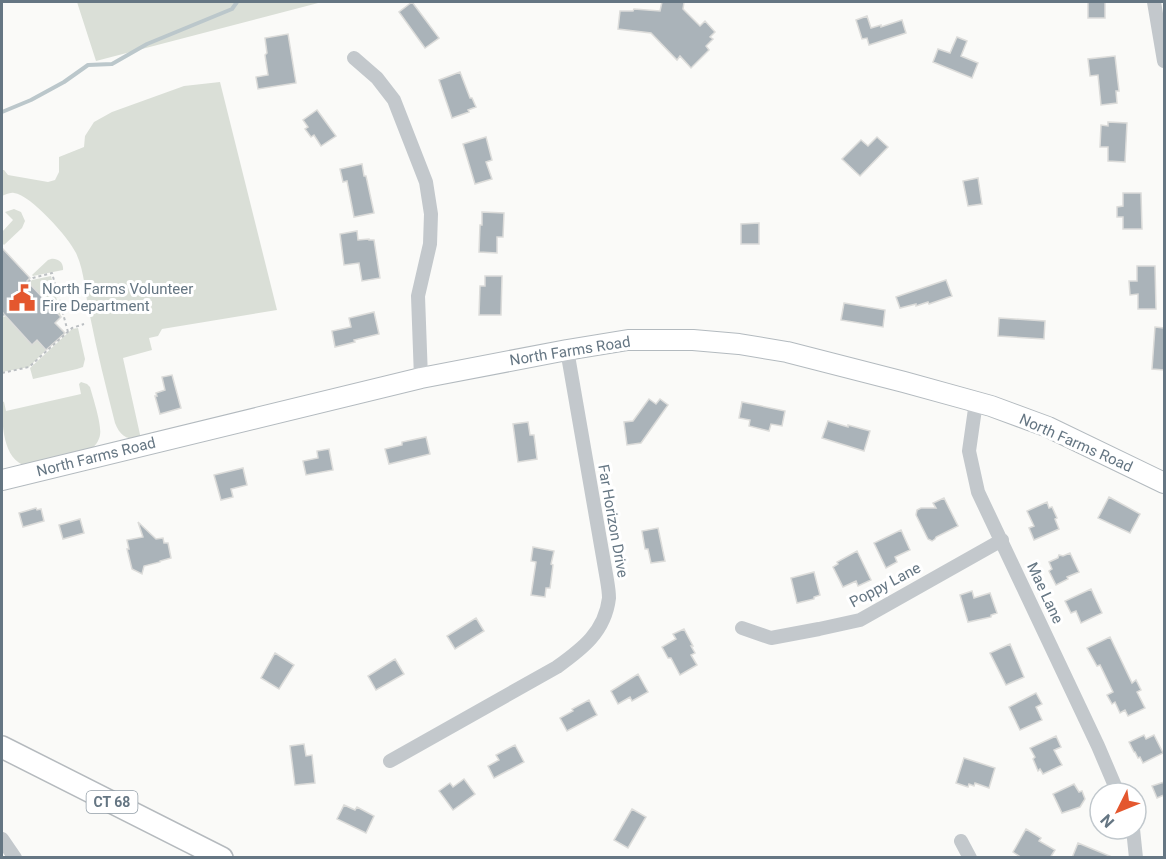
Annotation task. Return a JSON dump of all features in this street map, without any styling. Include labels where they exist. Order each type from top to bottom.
[{"type":"main road","name":"North Farms Road","points":[[2,480],[422,378],[628,340],[693,340],[739,344],[787,352],[976,402],[1048,427],[1164,483]]},
{"type":"main road","name":"CT 68","points":[[2,747],[222,858]]},
{"type":"street","points":[[1154,2],[1164,61]]},
{"type":"street","points":[[354,58],[377,78],[394,99],[426,182],[431,214],[430,244],[417,296],[422,378]]},
{"type":"street","name":"Far Horizon Drive","points":[[390,761],[557,667],[590,641],[602,621],[609,597],[607,580],[567,350]]},
{"type":"street","name":"Mae Lane","points":[[976,402],[969,451],[978,492],[1112,781]]},
{"type":"street","name":"Poppy Lane","points":[[742,628],[771,638],[860,620],[1002,540]]},
{"type":"street","points":[[2,839],[15,858]]},
{"type":"street","points":[[1134,841],[1136,858]]},
{"type":"street","points":[[961,842],[970,858]]},
{"type":"path","points":[[28,282],[33,278],[52,273],[68,332]]},
{"type":"path","points":[[2,373],[29,367],[68,332],[84,324]]},
{"type":"shaded area","points":[[77,2],[322,2],[96,61]]},
{"type":"shaded area","points":[[220,82],[277,310],[162,329],[158,336],[149,338],[152,350],[123,358],[141,439],[128,438],[119,431],[115,423],[76,253],[58,228],[30,201],[14,193],[2,196],[2,170],[8,175],[48,182],[55,180],[59,172],[59,157],[84,147],[85,136],[94,122],[112,112],[184,86]]},
{"type":"shaded area","points":[[14,209],[21,212],[25,221],[22,228],[4,245],[2,232],[13,220],[5,212]]},
{"type":"shaded area","points":[[48,260],[60,261],[63,270],[32,275]]},
{"type":"shaded area","points":[[51,276],[61,317],[29,283],[32,280]]},
{"type":"shaded area","points":[[2,316],[6,317],[32,345],[37,340],[46,350],[29,367],[2,372]]},
{"type":"shaded area","points":[[78,328],[85,359],[83,367],[33,379],[30,368],[72,329]]},
{"type":"shaded area","points":[[81,382],[90,387],[99,418],[100,435],[95,445],[90,451],[27,466],[19,463],[8,449],[5,439],[2,401],[6,411],[81,394],[79,384]]},
{"type":"building","points":[[412,2],[439,38],[425,48],[399,12]]},
{"type":"building","points":[[662,2],[684,2],[683,9],[700,26],[705,21],[715,32],[710,37],[713,39],[706,46],[709,50],[691,68],[680,56],[677,60],[651,33],[618,29],[620,11],[633,11],[634,9],[660,11]]},
{"type":"building","points":[[1088,2],[1105,2],[1105,18],[1088,18]]},
{"type":"building","points":[[867,16],[871,28],[902,20],[906,33],[869,45],[867,38],[862,39],[856,20]]},
{"type":"building","points":[[288,34],[296,83],[258,89],[256,77],[268,75],[265,38]]},
{"type":"building","points":[[957,37],[967,41],[961,56],[978,63],[972,78],[933,62],[938,49],[950,53]]},
{"type":"building","points":[[1115,56],[1119,91],[1116,91],[1117,103],[1101,105],[1098,75],[1090,76],[1088,59]]},
{"type":"building","points":[[460,72],[476,107],[452,118],[439,80]]},
{"type":"building","points":[[317,110],[336,136],[321,146],[314,135],[311,137],[305,129],[308,127],[303,120]]},
{"type":"building","points":[[1108,122],[1127,123],[1125,162],[1108,161],[1108,147],[1100,147],[1101,125],[1108,126]]},
{"type":"building","points":[[486,137],[492,160],[486,162],[492,179],[475,184],[463,144]]},
{"type":"building","points":[[877,137],[888,147],[860,176],[842,159],[861,140],[868,146]]},
{"type":"building","points":[[362,164],[374,213],[354,217],[347,181],[343,182],[340,169]]},
{"type":"building","points":[[978,178],[982,204],[968,206],[963,181]]},
{"type":"building","points":[[1123,193],[1141,193],[1142,229],[1123,229],[1123,217],[1117,217],[1117,207],[1123,206]]},
{"type":"building","points":[[482,212],[504,213],[503,237],[497,237],[497,253],[479,252]]},
{"type":"building","points":[[759,223],[759,244],[741,244],[741,224]]},
{"type":"building","points":[[357,231],[358,240],[374,240],[380,278],[362,281],[359,263],[344,265],[340,234]]},
{"type":"building","name":"North Farms Volunteer Fire Department","points":[[2,248],[30,278],[27,281],[61,317],[55,323],[65,333],[46,350],[37,340],[32,345],[2,312]]},
{"type":"building","points":[[1137,266],[1155,266],[1156,309],[1138,309],[1138,294],[1130,295],[1129,281],[1137,281]]},
{"type":"building","points":[[485,276],[502,276],[501,315],[479,315],[480,286],[485,286]]},
{"type":"building","points":[[946,280],[952,296],[929,304],[928,302],[900,308],[896,297]]},
{"type":"building","points":[[844,303],[885,310],[883,327],[841,320]]},
{"type":"building","points":[[374,312],[379,334],[335,347],[332,331],[351,327],[349,318]]},
{"type":"building","points":[[999,318],[1045,321],[1044,339],[998,336]]},
{"type":"building","points":[[1155,327],[1164,328],[1164,370],[1152,369]]},
{"type":"building","points":[[172,375],[181,408],[160,414],[155,396],[157,396],[156,393],[165,390],[162,377]]},
{"type":"building","points":[[649,399],[656,404],[660,399],[668,405],[641,443],[627,445],[624,422],[633,421]]},
{"type":"building","points":[[742,402],[785,411],[782,426],[771,424],[769,431],[749,426],[750,420],[739,418]]},
{"type":"building","points":[[828,421],[870,431],[864,451],[822,438]]},
{"type":"building","points":[[528,422],[530,435],[534,435],[537,459],[518,462],[513,424]]},
{"type":"building","points":[[426,437],[430,454],[389,464],[385,449],[402,445],[402,442]]},
{"type":"building","points":[[329,449],[333,470],[306,475],[303,461],[318,458],[317,451]]},
{"type":"building","points":[[243,468],[247,485],[231,489],[233,497],[221,500],[214,475]]},
{"type":"building","points":[[1109,497],[1140,514],[1130,533],[1098,518]]},
{"type":"building","points":[[944,498],[958,526],[932,541],[928,539],[916,515],[917,510],[936,508],[933,503]]},
{"type":"building","points":[[1047,502],[1057,518],[1055,519],[1059,529],[1034,540],[1029,528],[1034,526],[1027,511]]},
{"type":"building","points":[[36,508],[41,509],[44,521],[23,527],[19,513]]},
{"type":"building","points":[[80,519],[84,533],[63,539],[59,525]]},
{"type":"building","points":[[138,522],[156,539],[163,538],[164,543],[168,543],[171,558],[144,566],[142,574],[132,569],[127,549],[129,549],[127,540],[143,537]]},
{"type":"building","points":[[658,528],[665,561],[651,563],[648,549],[645,549],[642,531]]},
{"type":"building","points":[[901,530],[910,550],[895,557],[897,562],[886,568],[874,543]]},
{"type":"building","points":[[533,547],[554,551],[550,588],[546,588],[545,597],[531,595],[536,562],[531,561]]},
{"type":"building","points":[[857,551],[871,580],[858,586],[856,581],[843,587],[833,567],[838,564],[837,562]]},
{"type":"building","points":[[1070,553],[1079,572],[1056,585],[1049,571],[1052,569],[1049,562],[1058,558],[1059,555]]},
{"type":"building","points":[[814,572],[820,595],[814,599],[797,603],[791,578]]},
{"type":"building","points":[[1091,589],[1102,613],[1081,623],[1076,611],[1071,613],[1065,601]]},
{"type":"building","points":[[972,591],[974,598],[990,593],[997,613],[991,617],[968,622],[960,595]]},
{"type":"building","points":[[476,618],[484,631],[455,649],[447,636]]},
{"type":"building","points":[[684,629],[693,646],[691,646],[695,653],[691,655],[697,665],[680,675],[662,647],[676,639],[673,634]]},
{"type":"building","points":[[1110,637],[1132,683],[1136,680],[1141,690],[1137,692],[1145,708],[1128,716],[1125,710],[1120,713],[1115,702],[1112,704],[1107,695],[1113,692],[1100,665],[1097,666],[1087,648]]},
{"type":"building","points":[[1010,644],[1024,677],[1006,685],[990,653]]},
{"type":"building","points":[[275,653],[294,665],[279,689],[261,678]]},
{"type":"building","points":[[395,659],[404,674],[376,690],[368,676]]},
{"type":"building","points":[[638,674],[648,692],[632,701],[630,697],[618,704],[611,691]]},
{"type":"building","points":[[1036,693],[1042,704],[1036,707],[1042,720],[1020,730],[1009,707]]},
{"type":"building","points":[[589,700],[597,715],[567,731],[560,718]]},
{"type":"building","points":[[1144,735],[1146,739],[1154,735],[1163,753],[1143,763],[1129,742]]},
{"type":"building","points":[[1056,736],[1061,747],[1054,750],[1062,765],[1043,774],[1040,769],[1038,771],[1030,748]]},
{"type":"building","points":[[304,744],[306,756],[312,755],[315,783],[295,785],[290,746]]},
{"type":"building","points":[[515,745],[524,762],[494,778],[488,766],[499,760],[496,755]]},
{"type":"building","points":[[964,758],[995,768],[989,788],[975,783],[974,786],[969,784],[968,787],[956,783]]},
{"type":"building","points":[[464,779],[475,794],[453,810],[439,791],[450,783],[453,787]]},
{"type":"building","points":[[1164,782],[1164,795],[1157,798],[1152,786]]},
{"type":"building","points":[[1074,784],[1079,792],[1082,791],[1085,799],[1080,807],[1062,813],[1053,794]]},
{"type":"building","points":[[344,805],[355,810],[357,807],[374,816],[366,833],[337,819]]},
{"type":"building","points":[[632,809],[646,817],[628,848],[614,840]]},
{"type":"building","points":[[1026,829],[1041,838],[1039,841],[1055,850],[1050,858],[1022,858],[1013,852]]},
{"type":"building","points":[[1078,843],[1112,857],[1112,858],[1072,858]]},
{"type":"waterway","points":[[2,112],[31,100],[64,82],[88,65],[112,64],[147,44],[232,9],[237,2]]},
{"type":"place","name":"North Farms Volunteer Fire Department","points":[[22,298]]}]
